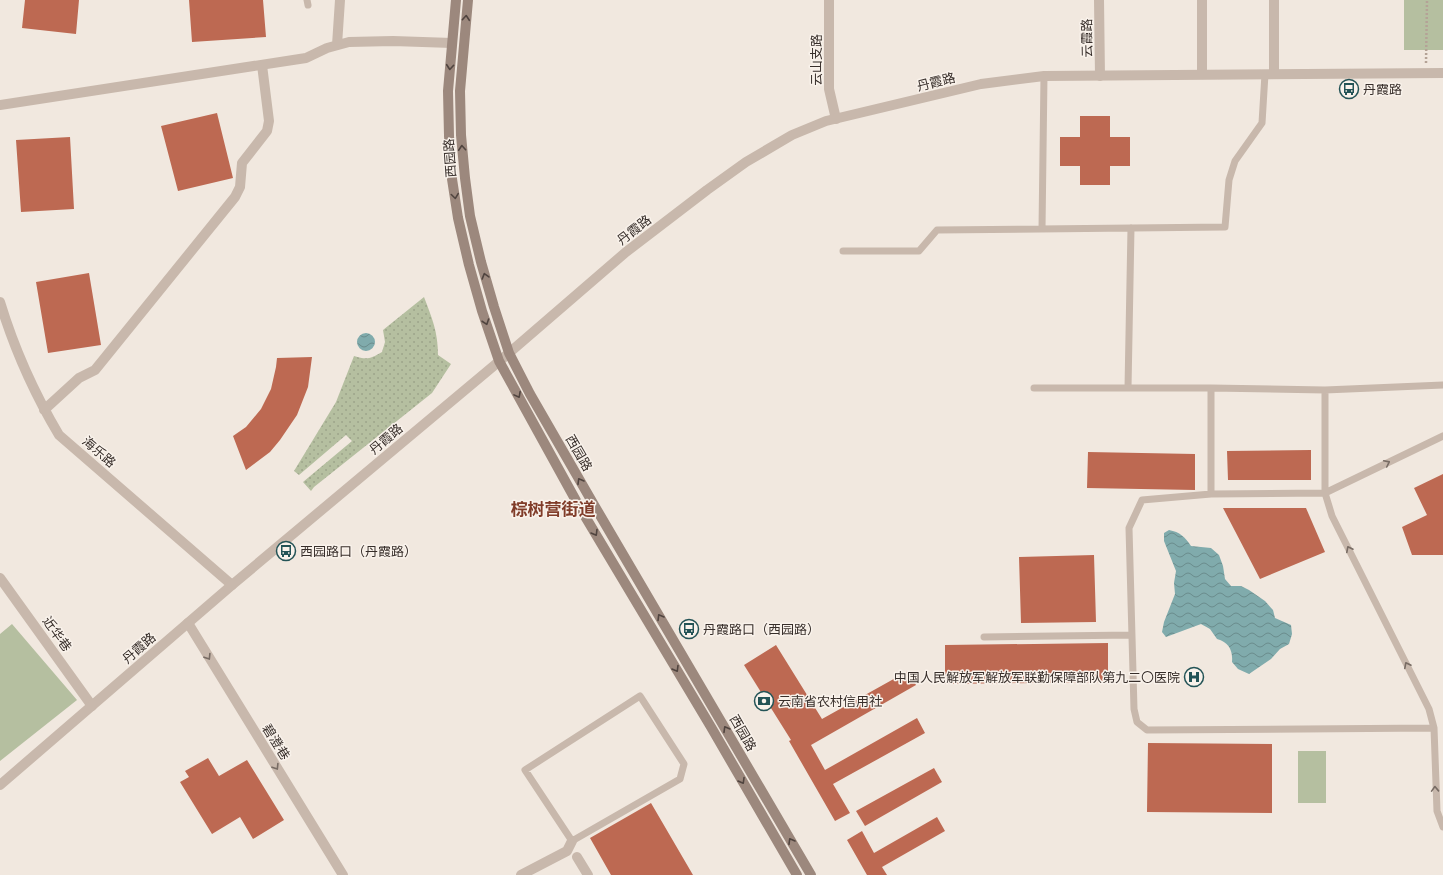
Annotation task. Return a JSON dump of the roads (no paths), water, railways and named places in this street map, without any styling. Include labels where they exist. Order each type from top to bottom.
[{"type":"main road","name":"西园路","points":[[456,0],[448,90],[452,179],[458,218],[482,311],[499,361],[580,508],[715,733],[797,875]]},
{"type":"main road","name":"西园路","points":[[468,0],[460,91],[464,178],[470,216],[481,262],[509,353],[530,394],[594,505],[811,875]]},
{"type":"street","points":[[337,45],[340,0]]},
{"type":"street","name":"云山支路","points":[[829,0],[829,89],[836,119]]},
{"type":"street","name":"云霞路","points":[[1099,0],[1100,76]]},
{"type":"street","points":[[1202,0],[1202,74]]},
{"type":"street","points":[[1270,74],[1274,0]]},
{"type":"street","points":[[0,106],[306,58],[326,48],[349,42],[393,40],[452,43]]},
{"type":"street","points":[[44,410],[78,378],[95,370],[235,197],[240,187],[242,163],[267,131],[269,121],[262,64]]},
{"type":"street","name":"丹霞路","points":[[0,785],[232,585],[509,353],[626,252],[723,178],[746,162],[792,135],[826,121],[981,84],[1044,76],[1443,73]]},
{"type":"street","name":"海乐路","points":[[0,302],[28,376],[44,410],[59,435],[232,585]]},
{"type":"street","name":"近华巷","points":[[0,578],[92,706]]},
{"type":"street","name":"碧澄巷","points":[[188,623],[339,874]]},
{"type":"street","points":[[521,875],[567,851],[572,841]]},
{"type":"street","points":[[577,857],[588,875]]},
{"type":"lane","points":[[842,251],[919,251],[937,230],[1226,227],[1228,180],[1235,161],[1262,123],[1270,74]]},
{"type":"lane","points":[[1042,229],[1044,76]]},
{"type":"lane","points":[[1128,388],[1131,228]]},
{"type":"lane","points":[[1034,388],[1211,388],[1325,390],[1443,385]]},
{"type":"lane","points":[[1211,388],[1211,494]]},
{"type":"lane","points":[[1325,390],[1325,493],[1332,516],[1430,709],[1434,728],[1436,811],[1443,827]]},
{"type":"lane","points":[[1434,728],[1147,730],[1137,722],[1134,709],[1129,528],[1142,500],[1211,494],[1325,493],[1443,436]]},
{"type":"lane","points":[[984,636],[1132,635]]},
{"type":"lane","points":[[640,696],[684,764],[680,779],[572,841],[525,770],[640,696]]},
{"type":"water","points":[[366,333],[372,336],[375,342],[372,348],[366,351],[360,348],[357,342],[360,336]]},
{"type":"water","points":[[1169,530],[1182,535],[1191,546],[1211,548],[1219,555],[1223,566],[1225,579],[1231,586],[1241,586],[1249,590],[1265,601],[1273,610],[1275,618],[1291,625],[1292,634],[1289,644],[1280,649],[1271,659],[1249,674],[1238,669],[1232,662],[1231,651],[1225,642],[1217,639],[1210,629],[1201,624],[1166,637],[1162,632],[1164,622],[1175,594],[1174,583],[1176,571],[1164,541],[1164,533]]},
{"type":"place","name":"丹霞路","points":[[1349,89]]},
{"type":"place","name":"西园路口（丹霞路）","points":[[286,551]]},
{"type":"place","name":"丹霞路口（西园路）","points":[[689,629]]},
{"type":"place","name":"中国人民解放军解放军联勤保障部队第九二〇医院","points":[[1194,677]]},
{"type":"place","name":"云南省农村信用社","points":[[764,701]]},
{"type":"district","name":"棕树营街道","points":[[553,509]]}]
